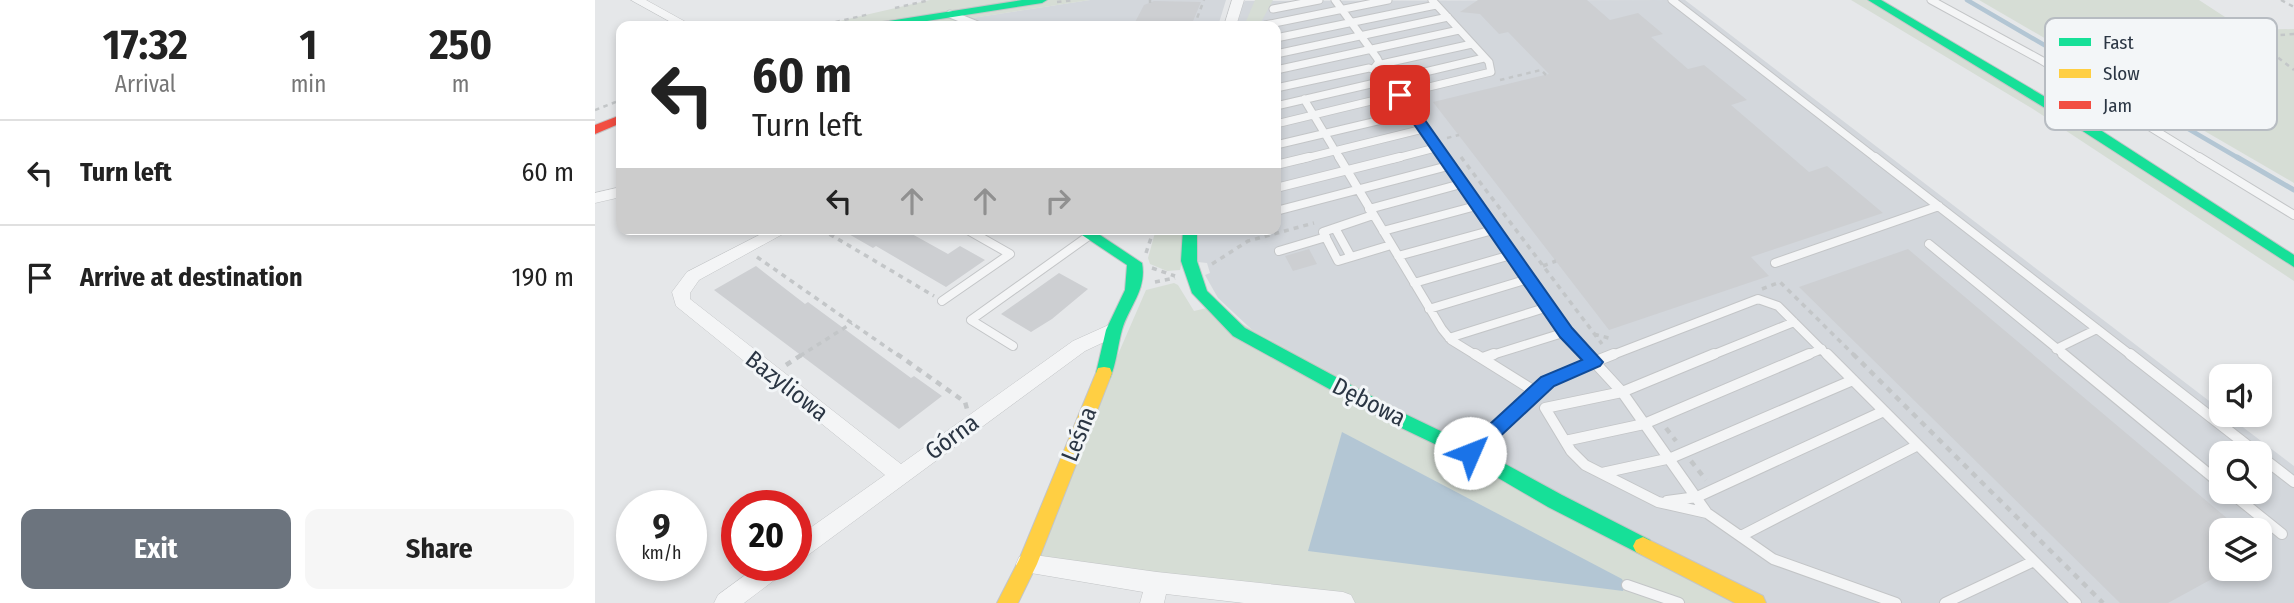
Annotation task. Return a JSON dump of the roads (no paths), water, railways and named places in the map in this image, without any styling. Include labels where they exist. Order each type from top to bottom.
[{"type":"street","points":[[638,0],[678,21]]},
{"type":"street","points":[[903,21],[1042,0]]},
{"type":"street","points":[[1873,0],[1979,61]]},
{"type":"street","points":[[1887,0],[2045,102]]},
{"type":"street","points":[[1232,21],[1240,3]]},
{"type":"street","points":[[595,130],[616,121]]},
{"type":"street","points":[[2090,130],[2294,262]]},
{"type":"street","points":[[595,198],[616,192]]},
{"type":"street","name":"Bazyliowa","points":[[772,235],[693,276],[681,292],[684,304],[900,475]]},
{"type":"street","name":"Leśna","points":[[1007,603],[1027,564],[1111,355],[1113,330],[1134,290],[1135,265],[1090,235]]},
{"type":"street","name":"Dębowa","points":[[1190,235],[1189,261],[1183,278],[1239,332],[1397,418],[1470,453],[1555,501],[1756,603]]},
{"type":"street","name":"Górna","points":[[812,539],[1079,346],[1113,330]]},
{"type":"street","points":[[1027,564],[1155,593],[1343,603]]},
{"type":"street","points":[[726,603],[756,581]]},
{"type":"lane","points":[[1267,21],[1278,0]]},
{"type":"lane","points":[[1273,9],[1319,0]]},
{"type":"lane","points":[[1335,0],[1372,49],[1377,58],[1375,67]]},
{"type":"lane","points":[[1281,22],[1388,0]]},
{"type":"lane","points":[[1672,0],[2241,441]]},
{"type":"lane","points":[[1931,0],[2045,62]]},
{"type":"lane","points":[[1281,37],[1434,2],[1491,67],[1489,74],[1281,123]]},
{"type":"lane","points":[[947,13],[967,21]]},
{"type":"lane","points":[[1281,53],[1448,18]]},
{"type":"lane","points":[[1281,69],[1459,30]]},
{"type":"lane","points":[[1281,87],[1472,44]]},
{"type":"lane","points":[[1408,76],[1484,58]]},
{"type":"lane","points":[[1375,67],[1386,74],[1435,148],[1566,332],[1622,392],[1671,458],[1707,513]]},
{"type":"lane","points":[[1281,105],[1375,83]]},
{"type":"lane","points":[[1304,99],[1449,338],[1536,392]]},
{"type":"lane","points":[[1281,144],[1411,113]]},
{"type":"lane","points":[[1281,164],[1423,129]]},
{"type":"lane","points":[[2155,130],[2294,215]]},
{"type":"lane","points":[[1281,187],[1435,148]]},
{"type":"lane","points":[[1281,210],[1448,166]]},
{"type":"lane","points":[[1391,245],[1338,261],[1323,232],[1371,212],[1461,184]]},
{"type":"lane","points":[[1383,231],[1476,206]]},
{"type":"lane","points":[[1775,263],[1939,206]]},
{"type":"lane","points":[[1335,228],[1350,257]]},
{"type":"lane","points":[[1398,256],[1493,230]]},
{"type":"lane","points":[[941,301],[1010,254],[977,235]]},
{"type":"lane","points":[[1013,346],[971,320],[1081,235]]},
{"type":"lane","points":[[1279,251],[1326,237]]},
{"type":"lane","points":[[1929,244],[2209,474]]},
{"type":"lane","points":[[1414,283],[1511,255]]},
{"type":"lane","points":[[1429,309],[1528,279]]},
{"type":"lane","points":[[1470,453],[1553,378],[1758,299],[1778,306],[2076,603]]},
{"type":"lane","points":[[1449,338],[1548,307]]},
{"type":"lane","points":[[1794,322],[1622,392],[1545,408],[1577,459],[1602,473],[1658,502],[1707,513],[1773,559],[1896,603]]},
{"type":"lane","points":[[2056,349],[2097,329]]},
{"type":"lane","points":[[1483,358],[1566,332]]},
{"type":"lane","points":[[1565,441],[1644,424],[1822,349]]},
{"type":"lane","points":[[1602,473],[1671,458],[1853,380]]},
{"type":"lane","points":[[1658,502],[1697,497],[1884,411]]},
{"type":"lane","points":[[1741,536],[1918,445]]},
{"type":"lane","points":[[2272,465],[2294,482]]},
{"type":"lane","points":[[2245,504],[2282,534]]},
{"type":"lane","points":[[1945,603],[2034,561]]},
{"type":"lane","points":[[1627,585],[1679,603]]},
{"type":"water","points":[[1342,432],[1622,579],[1625,586],[1623,591],[1308,551]]},
{"type":"waterway","points":[[1967,0],[2045,45]]},
{"type":"waterway","points":[[2190,130],[2240,159]]},
{"type":"waterway","points":[[2237,157],[2294,190]]}]
